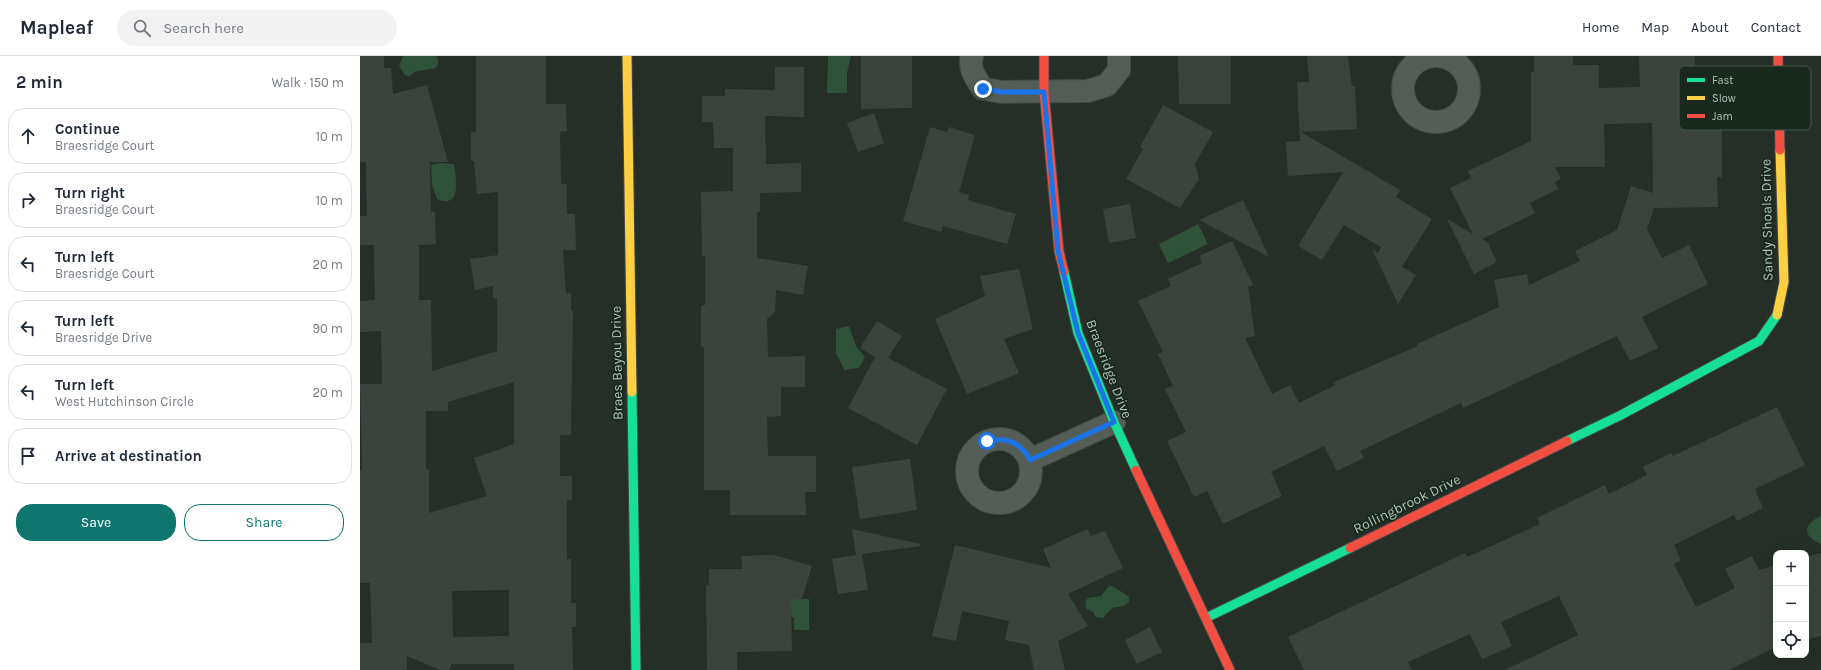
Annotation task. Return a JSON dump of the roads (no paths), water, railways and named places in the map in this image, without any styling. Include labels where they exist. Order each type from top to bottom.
[{"type":"street","name":"Braes Bayou Drive","points":[[627,56],[636,670]]},
{"type":"street","points":[[972,56],[973,76],[983,89],[1002,92],[1088,91],[1107,85],[1119,70],[1119,56]]},
{"type":"street","name":"Braesridge Drive","points":[[1044,56],[1044,92],[1058,251],[1078,333],[1114,422],[1230,670]]},
{"type":"street","name":"Sandy Shoals Drive","points":[[1778,56],[1778,66]]},
{"type":"street","name":"Sandy Shoals Drive","points":[[1621,414],[1759,341],[1776,318],[1784,282],[1780,130]]},
{"type":"street","name":"Rollingbrook Drive","points":[[1206,618],[1621,414]]},
{"type":"street","points":[[1030,460],[1114,422]]}]
